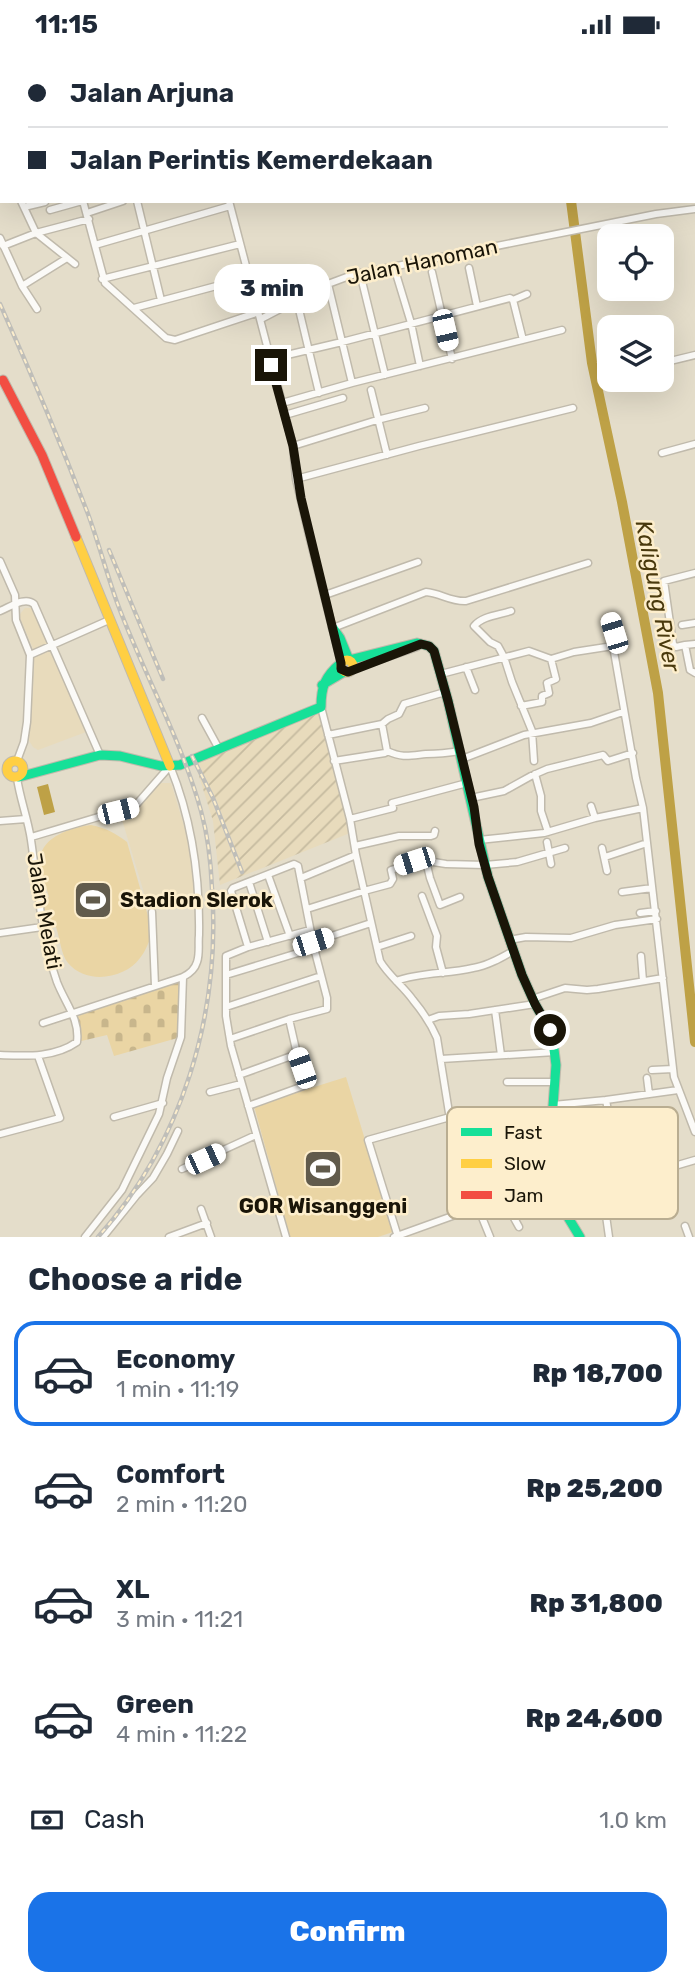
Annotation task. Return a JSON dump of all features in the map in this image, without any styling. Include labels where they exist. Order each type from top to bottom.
[{"type":"street","points":[[50,210],[76,203]]},
{"type":"street","points":[[84,203],[102,279],[134,309],[250,277]]},
{"type":"street","points":[[37,309],[22,286],[2,242],[88,216],[118,203]]},
{"type":"street","points":[[137,203],[161,300]]},
{"type":"street","points":[[23,204],[36,233],[75,264]]},
{"type":"street","points":[[95,245],[230,204],[293,446],[296,479],[333,628],[340,638],[347,666]]},
{"type":"street","name":"Jalan Hanoman","points":[[134,309],[172,341],[260,316],[297,302],[328,284],[360,274],[656,214],[695,209]]},
{"type":"street","points":[[102,279],[240,244]]},
{"type":"street","points":[[22,286],[67,258]]},
{"type":"street","points":[[394,267],[420,366]]},
{"type":"street","points":[[469,268],[477,306]]},
{"type":"street","points":[[432,272],[452,359]]},
{"type":"street","points":[[360,274],[385,375]]},
{"type":"street","points":[[328,284],[352,383]]},
{"type":"street","points":[[270,359],[527,295]]},
{"type":"street","points":[[513,300],[523,340]]},
{"type":"street","points":[[297,302],[319,393]]},
{"type":"street","points":[[282,403],[562,330]]},
{"type":"street","points":[[674,360],[695,355]]},
{"type":"street","points":[[1,380],[42,455],[180,790],[191,833],[199,919],[198,960],[194,968],[183,977],[43,1023]]},
{"type":"street","points":[[371,390],[387,455]]},
{"type":"street","points":[[285,415],[343,398]]},
{"type":"street","points":[[293,446],[425,408]]},
{"type":"street","points":[[296,479],[573,408]]},
{"type":"street","points":[[662,453],[695,445]]},
{"type":"street","points":[[0,561],[15,595],[16,620],[30,655],[24,742],[16,762],[7,768],[9,772]]},
{"type":"street","points":[[325,595],[418,562]]},
{"type":"street","points":[[333,628],[426,592],[456,602],[466,601],[589,563]]},
{"type":"street","points":[[695,573],[666,580],[664,583],[673,644],[676,647],[695,643]]},
{"type":"street","points":[[0,611],[26,601],[33,602],[100,755]]},
{"type":"street","points":[[511,611],[477,621],[474,626],[498,646],[504,657],[532,734],[534,761]]},
{"type":"street","points":[[30,655],[109,620]]},
{"type":"street","points":[[609,620],[614,633],[613,646],[643,808],[673,1069],[678,1090],[695,1132]]},
{"type":"street","points":[[682,625],[695,622]]},
{"type":"street","points":[[448,1107],[437,1038],[413,999],[380,961],[350,819],[321,707],[322,685],[347,666],[417,643],[429,646],[434,651],[461,755],[485,866],[513,951],[534,1002],[552,1034],[555,1052],[553,1105],[606,1101],[678,1090]]},
{"type":"street","points":[[685,645],[690,670],[695,673]]},
{"type":"street","points":[[440,674],[529,651],[551,659],[574,652],[613,646]]},
{"type":"street","points":[[521,706],[542,702],[542,696],[549,693],[547,683],[556,679],[551,659]]},
{"type":"street","points":[[466,667],[475,690]]},
{"type":"street","points":[[328,735],[382,724],[399,714],[404,704],[445,692]]},
{"type":"street","points":[[9,772],[42,771],[100,755],[120,756],[170,766],[180,765],[321,707]]},
{"type":"street","points":[[387,751],[409,757],[461,755],[532,734],[591,723],[624,712]]},
{"type":"street","points":[[202,717],[219,749]]},
{"type":"street","points":[[382,724],[387,751]]},
{"type":"street","points":[[334,761],[387,751]]},
{"type":"street","points":[[471,798],[504,791],[536,774],[560,766],[603,755],[608,761],[633,753]]},
{"type":"street","points":[[16,762],[28,769],[42,771]]},
{"type":"street","points":[[9,772],[23,769],[16,762]]},
{"type":"street","points":[[31,837],[135,806],[170,766]]},
{"type":"street","name":"Jalan Melati","points":[[9,772],[31,837],[42,927],[58,984],[73,1012],[78,1038],[70,1047],[38,1056]]},
{"type":"street","points":[[536,774],[541,811],[548,832]]},
{"type":"street","points":[[350,819],[393,808],[392,803],[467,783]]},
{"type":"street","points":[[592,806],[594,818]]},
{"type":"street","points":[[479,840],[539,834],[594,818],[643,808]]},
{"type":"street","points":[[0,821],[26,819]]},
{"type":"street","points":[[355,846],[399,836],[431,837],[435,831]]},
{"type":"street","points":[[547,842],[551,864]]},
{"type":"street","points":[[605,857],[647,843]]},
{"type":"street","points":[[307,909],[390,884],[393,868],[414,861],[485,866],[517,862],[565,848]]},
{"type":"street","points":[[602,849],[607,871]]},
{"type":"street","points":[[301,878],[356,855]]},
{"type":"street","points":[[426,861],[440,905],[460,897]]},
{"type":"street","points":[[230,1039],[327,1009],[327,998],[313,945],[298,866],[294,864],[231,891],[248,947]]},
{"type":"street","points":[[268,875],[290,936]]},
{"type":"street","points":[[249,882],[268,942]]},
{"type":"street","points":[[622,893],[652,888]]},
{"type":"street","points":[[422,896],[437,936],[436,947],[443,973]]},
{"type":"street","points":[[152,912],[155,986]]},
{"type":"street","points":[[640,913],[657,915]]},
{"type":"street","points":[[509,940],[526,937],[571,938],[657,915]]},
{"type":"street","points":[[226,975],[371,923]]},
{"type":"street","points":[[0,933],[42,927]]},
{"type":"street","points":[[286,1237],[230,1039],[226,1007],[226,956],[310,930]]},
{"type":"street","points":[[377,947],[411,936]]},
{"type":"street","points":[[396,981],[483,966],[513,951]]},
{"type":"street","points":[[640,956],[643,981]]},
{"type":"street","points":[[226,1007],[321,976]]},
{"type":"street","points":[[85,1237],[122,1190],[163,1103],[167,1078],[181,1037],[183,977]]},
{"type":"street","points":[[428,1020],[448,1014],[495,1010],[534,1002],[565,988],[587,990],[663,978]]},
{"type":"street","points":[[495,1010],[501,1055]]},
{"type":"street","points":[[248,1106],[306,1085],[289,1019]]},
{"type":"street","points":[[441,1059],[555,1052]]},
{"type":"street","points":[[239,1075],[297,1053]]},
{"type":"street","points":[[0,1055],[38,1056],[60,1118],[0,1134]]},
{"type":"street","points":[[652,1070],[673,1069]]},
{"type":"street","points":[[647,1078],[649,1094]]},
{"type":"street","points":[[507,1082],[555,1082]]},
{"type":"street","points":[[210,1092],[242,1084]]},
{"type":"street","points":[[606,1101],[607,1107]]},
{"type":"street","points":[[114,1117],[163,1103]]},
{"type":"street","points":[[447,1118],[368,1140],[397,1237],[447,1218]]},
{"type":"street","points":[[103,1237],[153,1178],[178,1131]]},
{"type":"street","points":[[182,1169],[256,1135]]},
{"type":"street","points":[[678,1165],[695,1160]]},
{"type":"street","points":[[201,1209],[211,1237]]},
{"type":"street","points":[[483,1219],[490,1237]]},
{"type":"street","points":[[515,1219],[519,1227]]},
{"type":"street","points":[[569,1219],[580,1237]]},
{"type":"street","points":[[606,1219],[609,1237]]},
{"type":"street","points":[[169,1237],[207,1223]]},
{"type":"street","points":[[685,1226],[689,1237]]},
{"type":"shaded area","points":[[25,608],[32,608],[37,614],[86,732],[38,750],[28,739],[34,651],[20,618]]},
{"type":"shaded area","points":[[321,711],[350,833],[220,885],[213,821],[194,760]]},
{"type":"shaded area","points":[[159,783],[171,783],[191,849],[195,892],[148,906],[120,813],[136,809]]},
{"type":"shaded area","points":[[48,784],[55,812],[44,815],[37,787]]},
{"type":"green space","name":"Stadion Slerok","points":[[91,825],[110,831],[127,842],[153,934],[142,955],[133,965],[125,971],[105,977],[85,974],[68,963],[56,927],[43,930],[38,903],[49,897],[40,863],[46,844],[67,831]]},
{"type":"green space","points":[[183,977],[181,1037],[114,1056],[107,1035],[77,1042],[73,1012]]},
{"type":"green space","name":"GOR Wisanggeni","points":[[346,1077],[393,1232],[378,1237],[290,1237],[254,1106]]},
{"type":"waterway","name":"Kaligung River","points":[[571,203],[592,363],[622,502],[658,693],[695,1042]]},
{"type":"railway","points":[[0,304],[67,461],[128,631],[193,784],[206,830],[210,859],[213,936],[210,983],[190,1075],[153,1161],[98,1237]]},
{"type":"railway","points":[[109,550],[163,679]]},
{"type":"railway","points":[[192,756],[213,798],[242,872]]},
{"type":"traffic: fast","points":[[333,628],[349,660],[417,643],[429,646],[434,651],[488,877],[522,975],[552,1034],[556,1065],[553,1107]]},
{"type":"traffic: fast","points":[[19,777],[100,755],[120,756],[161,766],[180,765],[321,707],[325,682],[341,663]]},
{"type":"traffic: fast","points":[[322,685],[344,672]]},
{"type":"traffic: fast","points":[[569,1219],[580,1237]]},
{"type":"traffic: slow","points":[[76,537],[170,766]]},
{"type":"traffic: slow","points":[[347,660],[353,666],[347,672],[341,666],[347,660]]},
{"type":"traffic: slow","points":[[12,761],[18,761],[23,769],[21,775],[12,777],[7,772],[7,766],[12,761]]},
{"type":"traffic: jam","points":[[3,380],[42,455],[76,537]]},
{"type":"place","name":"Stadion Slerok","points":[[93,900]]},
{"type":"place","name":"GOR Wisanggeni","points":[[323,1169]]},
{"type":"route","points":[[271,365],[293,446],[296,479],[341,669],[348,672],[421,644],[434,651],[474,807],[479,844],[488,877],[522,975],[550,1030]]}]
